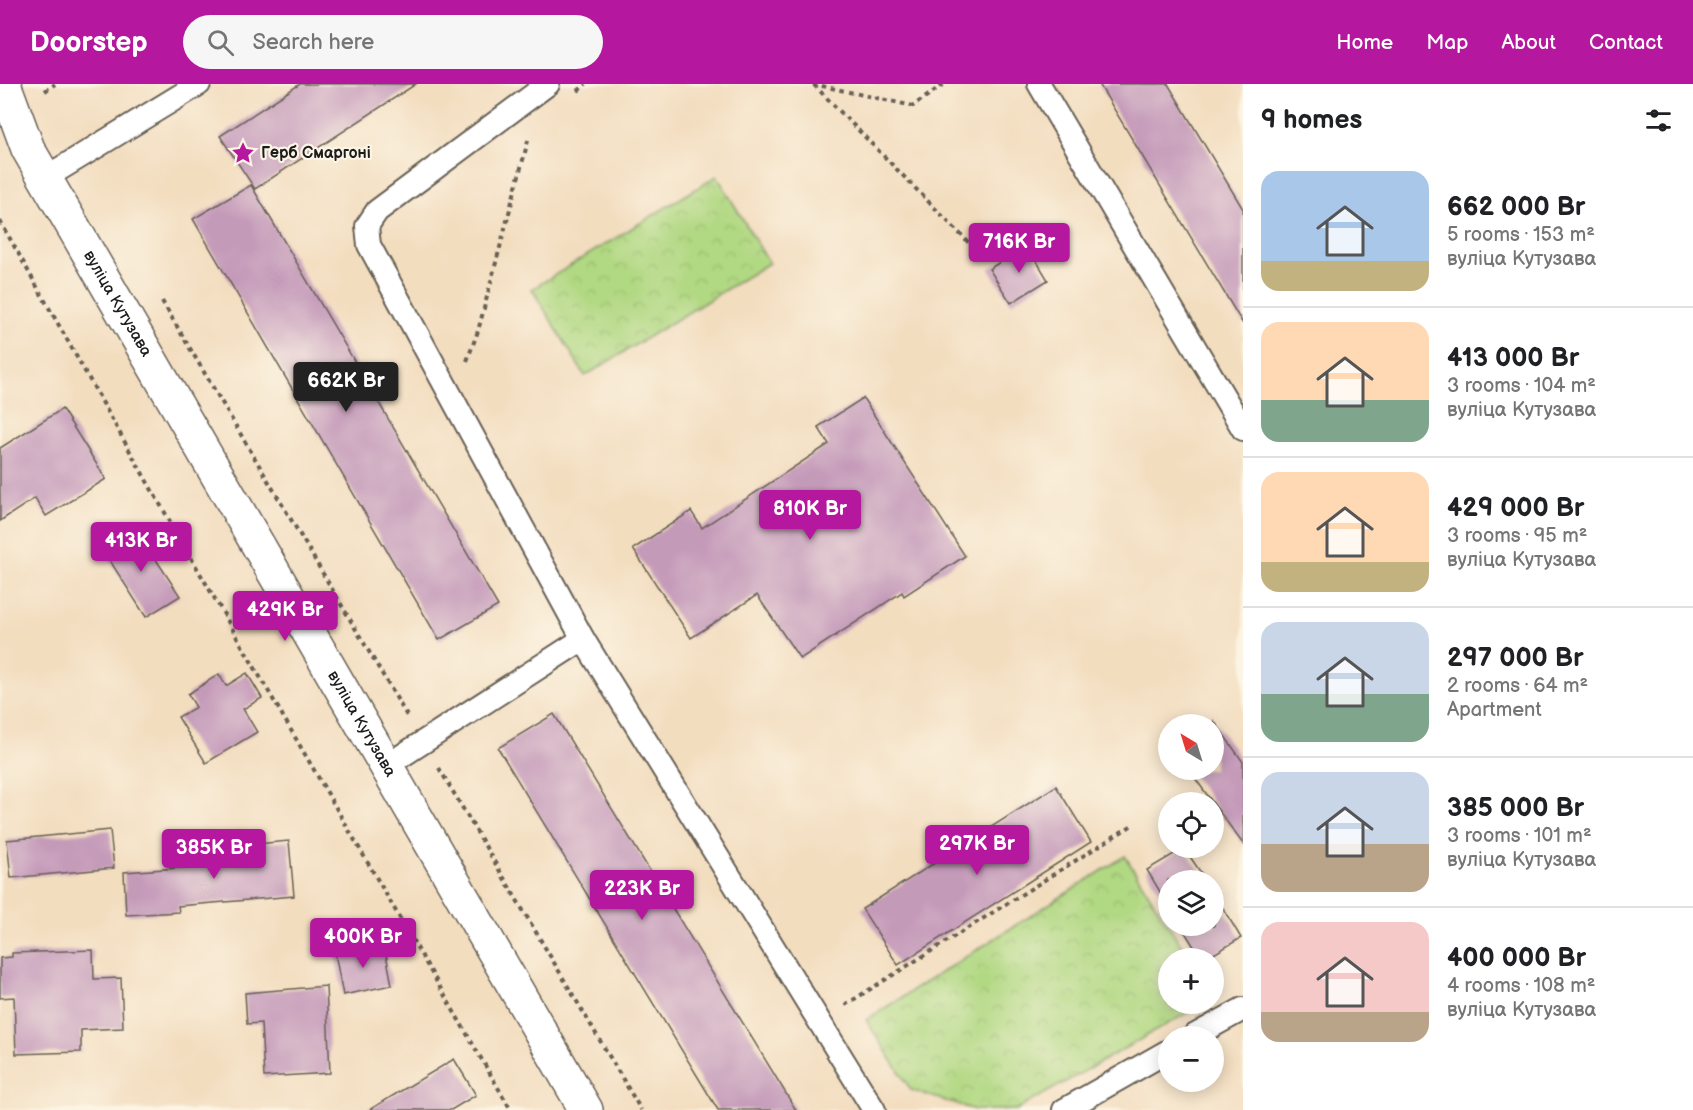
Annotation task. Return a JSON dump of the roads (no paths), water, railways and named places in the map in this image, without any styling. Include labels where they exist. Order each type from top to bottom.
[{"type":"main road","name":"вуліца Кутузава","points":[[4,84],[28,148],[45,178],[586,1110]]},
{"type":"main road","name":"вуліца Кутузава","points":[[0,125],[28,148]]},
{"type":"lane","points":[[45,178],[200,84]]},
{"type":"lane","points":[[548,84],[377,211],[367,226],[369,245],[583,639],[874,1110]]},
{"type":"lane","points":[[1039,84],[1243,429]]},
{"type":"lane","points":[[386,765],[583,639]]},
{"type":"lane","points":[[1219,1026],[1239,1018]]},
{"type":"lane","points":[[1064,1110],[1158,1057]]},
{"type":"place","name":"Герб Смаргоні","points":[[243,153]]}]
